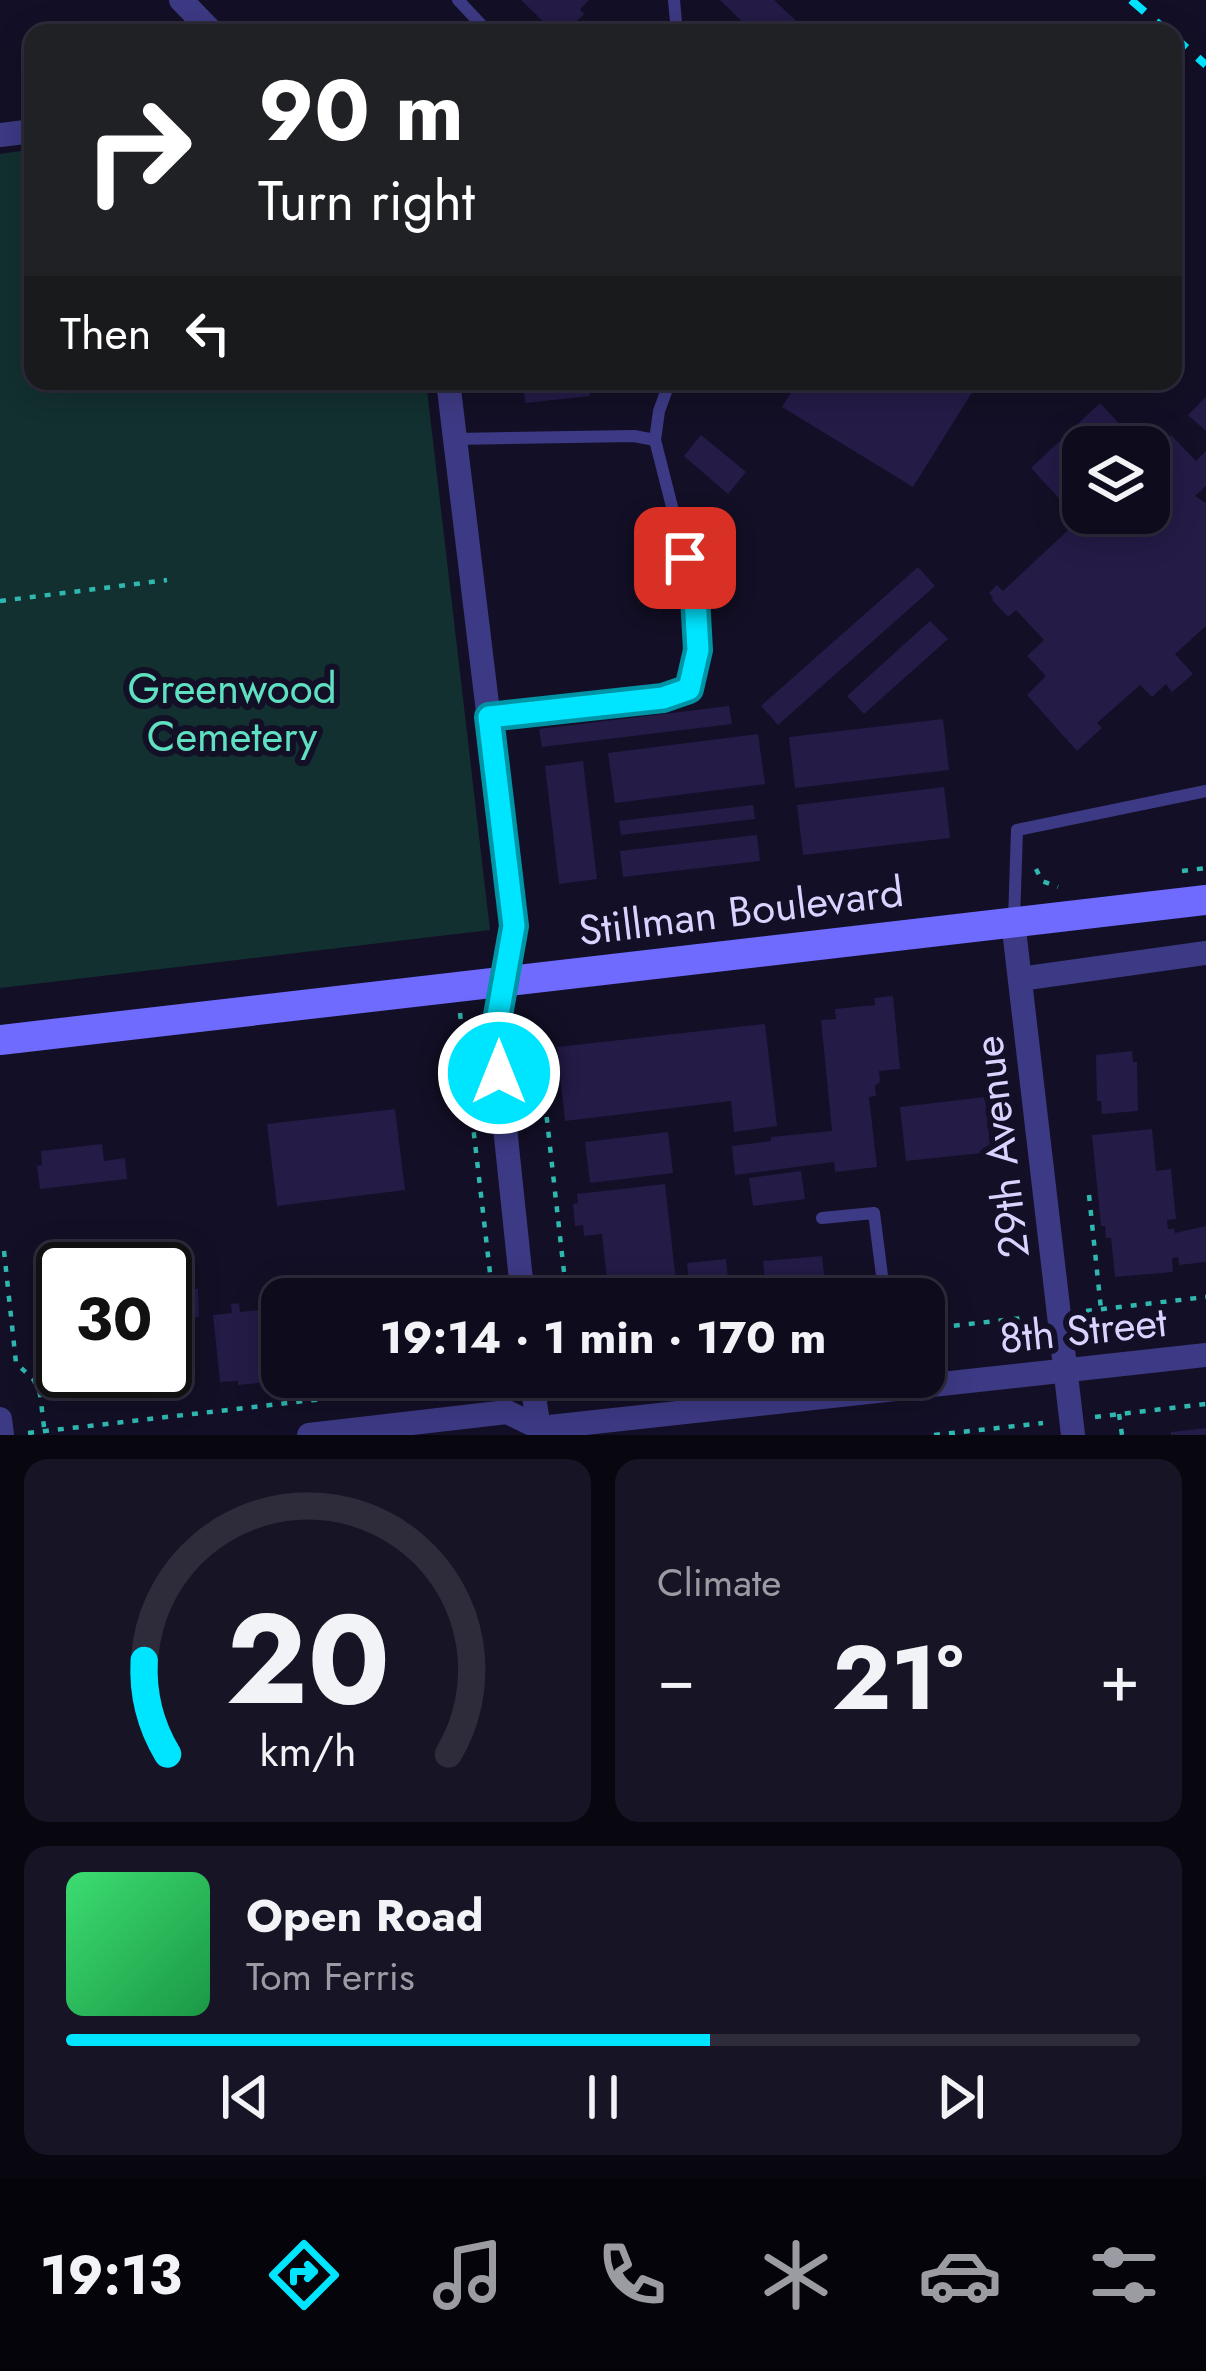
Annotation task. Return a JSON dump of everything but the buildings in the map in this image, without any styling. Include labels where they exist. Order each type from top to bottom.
[{"type":"main road","name":"Stillman Boulevard","points":[[0,1040],[1206,900]]},
{"type":"street","points":[[181,0],[204,24]]},
{"type":"street","points":[[449,390],[514,926],[495,1032],[521,1278]]},
{"type":"street","name":"29th Avenue","points":[[1013,921],[1073,1435]]},
{"type":"street","points":[[1020,980],[1206,953]]},
{"type":"street","name":"8th Street","points":[[945,1379],[1206,1355]]},
{"type":"street","points":[[534,1398],[538,1433]]},
{"type":"street","name":"8th Street","points":[[309,1435],[506,1412],[538,1433],[788,1398]]},
{"type":"street","points":[[0,1419],[2,1435]]},
{"type":"lane","points":[[458,0],[481,24]]},
{"type":"lane","points":[[489,717],[663,698],[689,689],[698,650],[695,597],[655,440],[668,390]]},
{"type":"lane","points":[[455,439],[634,436],[655,440]]},
{"type":"lane","points":[[1013,921],[1017,830],[1206,791]]},
{"type":"lane","points":[[822,1218],[874,1213],[882,1278]]},
{"type":"path","points":[[0,602],[167,580]]},
{"type":"path","points":[[1016,869],[1036,868],[1042,881],[1062,887]]},
{"type":"path","points":[[1165,874],[1206,868]]},
{"type":"path","points":[[457,987],[491,1278]]},
{"type":"path","points":[[545,1102],[565,1278]]},
{"type":"path","points":[[1089,1195],[1101,1310]]},
{"type":"path","points":[[4,1251],[16,1363],[34,1380],[40,1394],[44,1433]]},
{"type":"path","points":[[1084,1311],[1206,1297]]},
{"type":"path","points":[[945,1327],[1038,1317]]},
{"type":"path","points":[[22,1434],[341,1398]]},
{"type":"path","points":[[1095,1417],[1206,1404]]},
{"type":"path","points":[[1119,1414],[1122,1435]]},
{"type":"path","points":[[934,1435],[1042,1423]]},
{"type":"green space","name":"Greenwood Cemetery","points":[[24,150],[24,390],[427,390],[490,930],[0,988],[0,154]]},
{"type":"railway","points":[[1131,0],[1159,24]]},
{"type":"railway","points":[[1182,44],[1206,65]]},
{"type":"route","points":[[499,1073],[495,1032],[514,926],[489,717],[663,698],[689,689],[698,650],[695,597],[685,558]]}]
